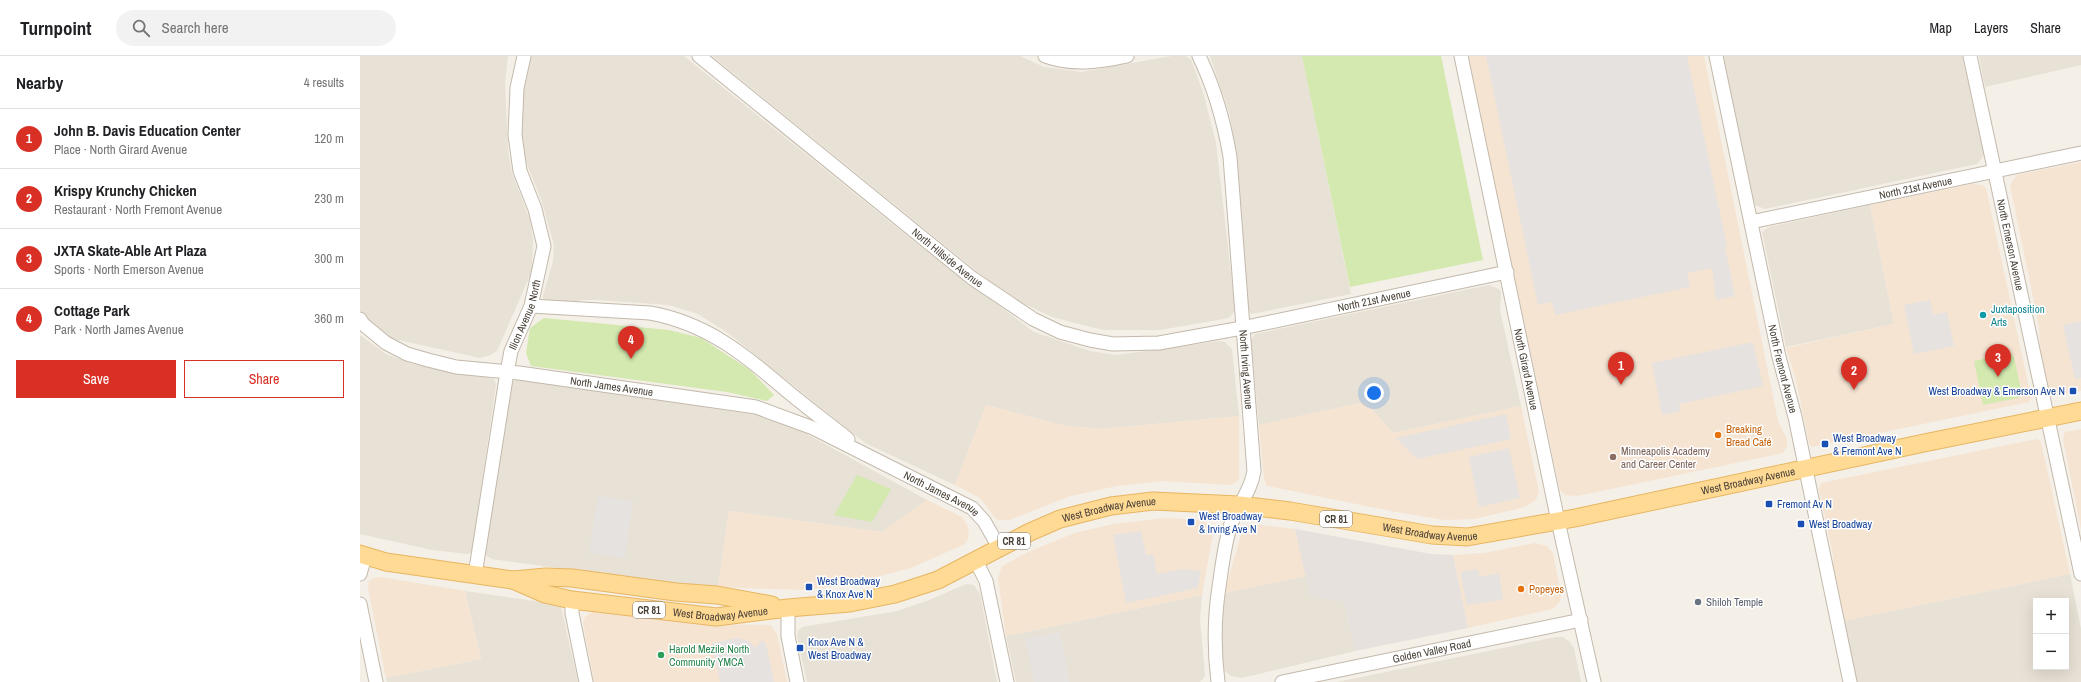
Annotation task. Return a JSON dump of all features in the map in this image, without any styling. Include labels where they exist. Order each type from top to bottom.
[{"type":"main road","name":"West Broadway Avenue","points":[[513,580],[545,594],[572,600],[716,617],[788,608],[850,603],[895,594],[938,580],[1060,519],[1123,504],[1153,501],[1239,505],[1290,511],[1432,535],[1467,537],[1558,521],[2081,411]]},
{"type":"main road","name":"West Broadway Avenue","points":[[363,555],[386,562],[513,580],[546,577],[572,578],[676,592],[717,595],[788,608]]},
{"type":"street","name":"Ilion Avenue North","points":[[475,575],[506,372],[511,352],[531,306],[544,246],[535,209],[520,171],[515,135],[517,88],[524,56]]},
{"type":"street","name":"North Hillside Avenue","points":[[699,56],[972,278],[1033,319],[1060,332],[1113,344],[1159,343],[1242,328]]},
{"type":"street","points":[[1045,56],[1057,60],[1085,62],[1105,61],[1127,56]]},
{"type":"street","name":"North Irving Avenue","points":[[1199,56],[1212,84],[1226,132],[1236,225],[1242,328],[1254,472],[1252,484],[1239,505],[1230,527],[1223,558],[1216,602],[1214,635],[1218,682]]},
{"type":"street","name":"North Girard Avenue","points":[[1461,56],[1558,521],[1594,682]]},
{"type":"street","name":"North Fremont Avenue","points":[[1716,56],[1779,357],[1795,417],[1806,468],[1850,682]]},
{"type":"street","name":"North Emerson Avenue","points":[[1970,56],[2081,574]]},
{"type":"street","name":"North 21st Avenue","points":[[1750,222],[2081,153]]},
{"type":"street","name":"North 21st Avenue","points":[[1242,328],[1507,272]]},
{"type":"street","name":"North James Avenue","points":[[531,306],[650,313],[697,327],[727,343],[756,362],[786,390],[868,455]]},
{"type":"street","name":"North James Avenue","points":[[360,319],[363,324],[386,343],[407,354],[456,366],[756,406],[813,428],[972,508],[984,521],[1000,548]]},
{"type":"street","points":[[360,574],[363,555]]},
{"type":"street","points":[[976,561],[986,581],[1007,682]]},
{"type":"street","points":[[572,600],[572,613],[586,682]]},
{"type":"street","points":[[360,604],[376,682]]},
{"type":"street","points":[[788,608],[788,636],[798,682]]},
{"type":"street","name":"Golden Valley Road","points":[[1282,682],[1581,620]]},
{"type":"shaded area","points":[[360,56],[508,56],[505,83],[508,150],[512,173],[530,220],[533,240],[532,271],[497,351],[490,355],[480,358],[389,338],[376,329],[360,310]]},
{"type":"shaded area","points":[[524,56],[684,56],[916,243],[1034,332],[1090,351],[1116,355],[1220,341],[1225,342],[1232,349],[1239,416],[1102,429],[1066,426],[986,405],[955,485],[865,443],[728,333],[698,314],[669,305],[598,300],[582,300],[570,305],[544,302],[543,296],[553,261],[554,245],[542,202],[524,157],[519,114]]},
{"type":"shaded area","points":[[712,56],[1020,56],[1044,67],[1081,72],[1172,56],[1185,56],[1191,59],[1203,92],[1216,143],[1235,308],[1234,312],[1229,318],[1160,330],[1103,330],[1052,317],[1006,295]]},
{"type":"shaded area","points":[[1210,56],[1302,56],[1351,294],[1252,314],[1248,311],[1234,138],[1229,112]]},
{"type":"shaded area","points":[[1467,56],[1704,56],[1778,421],[1787,440],[1787,446],[1783,453],[1577,496],[1565,495],[1560,490]]},
{"type":"shaded area","points":[[1486,56],[1687,56],[1727,246],[1725,247],[1735,296],[1716,300],[1712,268],[1687,273],[1690,287],[1555,315],[1552,302],[1538,305]]},
{"type":"shaded area","points":[[1723,56],[1962,56],[1984,154],[1983,157],[1977,164],[1765,209],[1755,205],[1753,198]]},
{"type":"shaded area","points":[[1979,56],[2081,56],[2081,65],[1985,87]]},
{"type":"shaded area","points":[[2081,162],[2081,391],[2053,395],[2049,391],[2040,347],[2039,327],[2010,185],[2017,175]]},
{"type":"shaded area","points":[[1972,184],[1982,185],[1986,188],[2031,397],[2029,402],[1812,447],[1809,443],[1796,380],[1786,348],[1894,324],[1870,205]]},
{"type":"shaded area","points":[[1870,205],[1894,324],[1786,347],[1762,232],[1769,227]]},
{"type":"shaded area","points":[[1489,285],[1499,289],[1501,292],[1500,310],[1521,406],[1393,433],[1365,402],[1259,425],[1251,341],[1255,334]]},
{"type":"shaded area","points":[[1930,300],[1933,315],[1947,312],[1954,346],[1914,354],[1904,305]]},
{"type":"shaded area","points":[[2081,321],[2081,378],[2075,379],[2063,325]]},
{"type":"shaded area","points":[[360,335],[386,354],[412,364],[494,379],[495,381],[496,385],[472,551],[468,554],[432,550],[360,534]]},
{"type":"shaded area","points":[[1753,342],[1763,386],[1679,404],[1680,411],[1662,415],[1652,363]]},
{"type":"shaded area","points":[[517,379],[763,416],[803,432],[927,500],[882,532],[729,511],[718,587],[668,583],[492,559],[484,552],[511,383]]},
{"type":"shaded area","points":[[1365,402],[1393,433],[1521,406],[1539,492],[1536,500],[1525,507],[1475,519],[1445,520],[1396,512],[1267,486],[1264,479],[1259,425]]},
{"type":"shaded area","points":[[986,405],[1066,426],[1102,429],[1239,416],[1239,479],[1230,485],[1163,481],[1117,486],[1071,496],[1009,520],[996,519],[980,498],[955,485]]},
{"type":"shaded area","points":[[1506,414],[1511,439],[1417,459],[1396,438]]},
{"type":"shaded area","points":[[2081,429],[2081,529],[2063,439],[2065,432]]},
{"type":"shaded area","points":[[2037,439],[2041,442],[2070,574],[1843,621],[1833,574],[1833,555],[1819,489],[1821,483]]},
{"type":"shaded area","points":[[1509,448],[1520,498],[1479,507],[1469,457]]},
{"type":"shaded area","points":[[598,496],[633,501],[625,558],[589,553]]},
{"type":"shaded area","points":[[927,500],[962,517],[967,524],[969,533],[965,544],[911,568],[846,585],[802,590],[718,587],[729,511],[882,532]]},
{"type":"shaded area","points":[[1165,518],[1202,520],[1211,527],[1213,533],[1202,595],[1006,636],[998,578],[1002,566],[1028,552],[1075,533],[1113,524]]},
{"type":"shaded area","points":[[1253,524],[1295,529],[1306,576],[1224,593],[1244,527]]},
{"type":"shaded area","points":[[1295,529],[1431,554],[1453,555],[1468,628],[1355,651],[1344,602],[1310,596]]},
{"type":"shaded area","points":[[1141,531],[1146,555],[1153,554],[1157,574],[1183,569],[1201,571],[1198,588],[1126,603],[1113,535]]},
{"type":"shaded area","points":[[1535,543],[1547,546],[1553,553],[1561,593],[1560,601],[1552,609],[1468,628],[1453,555],[1484,553]]},
{"type":"shaded area","points":[[1478,569],[1479,577],[1499,573],[1503,600],[1467,605],[1460,572]]},
{"type":"shaded area","points":[[2070,574],[2081,629],[2081,682],[1856,682],[1843,621]]},
{"type":"shaded area","points":[[1306,576],[1310,596],[1344,602],[1355,651],[1242,678],[1231,676],[1223,669],[1220,640],[1224,593]]},
{"type":"shaded area","points":[[380,577],[465,591],[481,659],[386,678],[368,588],[369,581]]},
{"type":"shaded area","points":[[966,584],[974,585],[980,594],[997,682],[807,682],[797,636],[798,631],[802,627],[897,611],[929,600]]},
{"type":"shaded area","points":[[465,591],[556,604],[561,607],[578,682],[387,682],[386,678],[481,659]]},
{"type":"shaded area","points":[[1202,595],[1200,620],[1205,676],[1200,682],[1016,682],[1006,636]]},
{"type":"shaded area","points":[[595,610],[654,619],[709,624],[771,625],[777,634],[787,682],[594,682],[583,622],[585,617]]},
{"type":"shaded area","points":[[1060,632],[1070,682],[1034,682],[1025,639]]},
{"type":"shaded area","points":[[1556,637],[1563,637],[1570,642],[1574,648],[1581,682],[1337,682]]},
{"type":"shaded area","points":[[737,638],[749,641],[755,648],[762,640],[766,644],[774,682],[720,682],[712,643]]},
{"type":"green space","points":[[1302,56],[1441,56],[1483,260],[1350,287]]},
{"type":"green space","points":[[544,318],[669,330],[701,338],[750,370],[774,395],[767,401],[727,392],[531,366],[526,353],[530,328]]},
{"type":"green space","points":[[2011,353],[2014,357],[2022,394],[2018,398],[1983,405],[1974,361]]},
{"type":"green space","points":[[857,475],[891,489],[872,522],[834,515]]},
{"type":"place","name":"Juxtaposition Arts","points":[[1983,315]]},
{"type":"place","name":"Cottage Park","points":[[631,359]]},
{"type":"place","name":"JXTA Skate-Able Art Plaza","points":[[1998,377]]},
{"type":"place","name":"John B. Davis Education Center","points":[[1621,385]]},
{"type":"place","name":"Krispy Krunchy Chicken","points":[[1854,390]]},
{"type":"place","name":"West Broadway & Emerson Ave N","points":[[2073,391]]},
{"type":"place","name":"Breaking Bread Café","points":[[1718,435]]},
{"type":"place","name":"West Broadway & Fremont Ave N","points":[[1825,444]]},
{"type":"place","name":"Minneapolis Academy and Career Center","points":[[1613,457]]},
{"type":"place","name":"Fremont Av N","points":[[1769,504]]},
{"type":"place","name":"West Broadway & Irving Ave N","points":[[1191,522]]},
{"type":"place","name":"West Broadway","points":[[1801,524]]},
{"type":"place","name":"West Broadway & Knox Ave N","points":[[809,587]]},
{"type":"place","name":"Popeyes","points":[[1521,589]]},
{"type":"place","name":"Shiloh Temple","points":[[1698,602]]},
{"type":"place","name":"Knox Ave N & West Broadway","points":[[800,648]]},
{"type":"place","name":"Harold Mezile North Community YMCA","points":[[661,655]]}]
